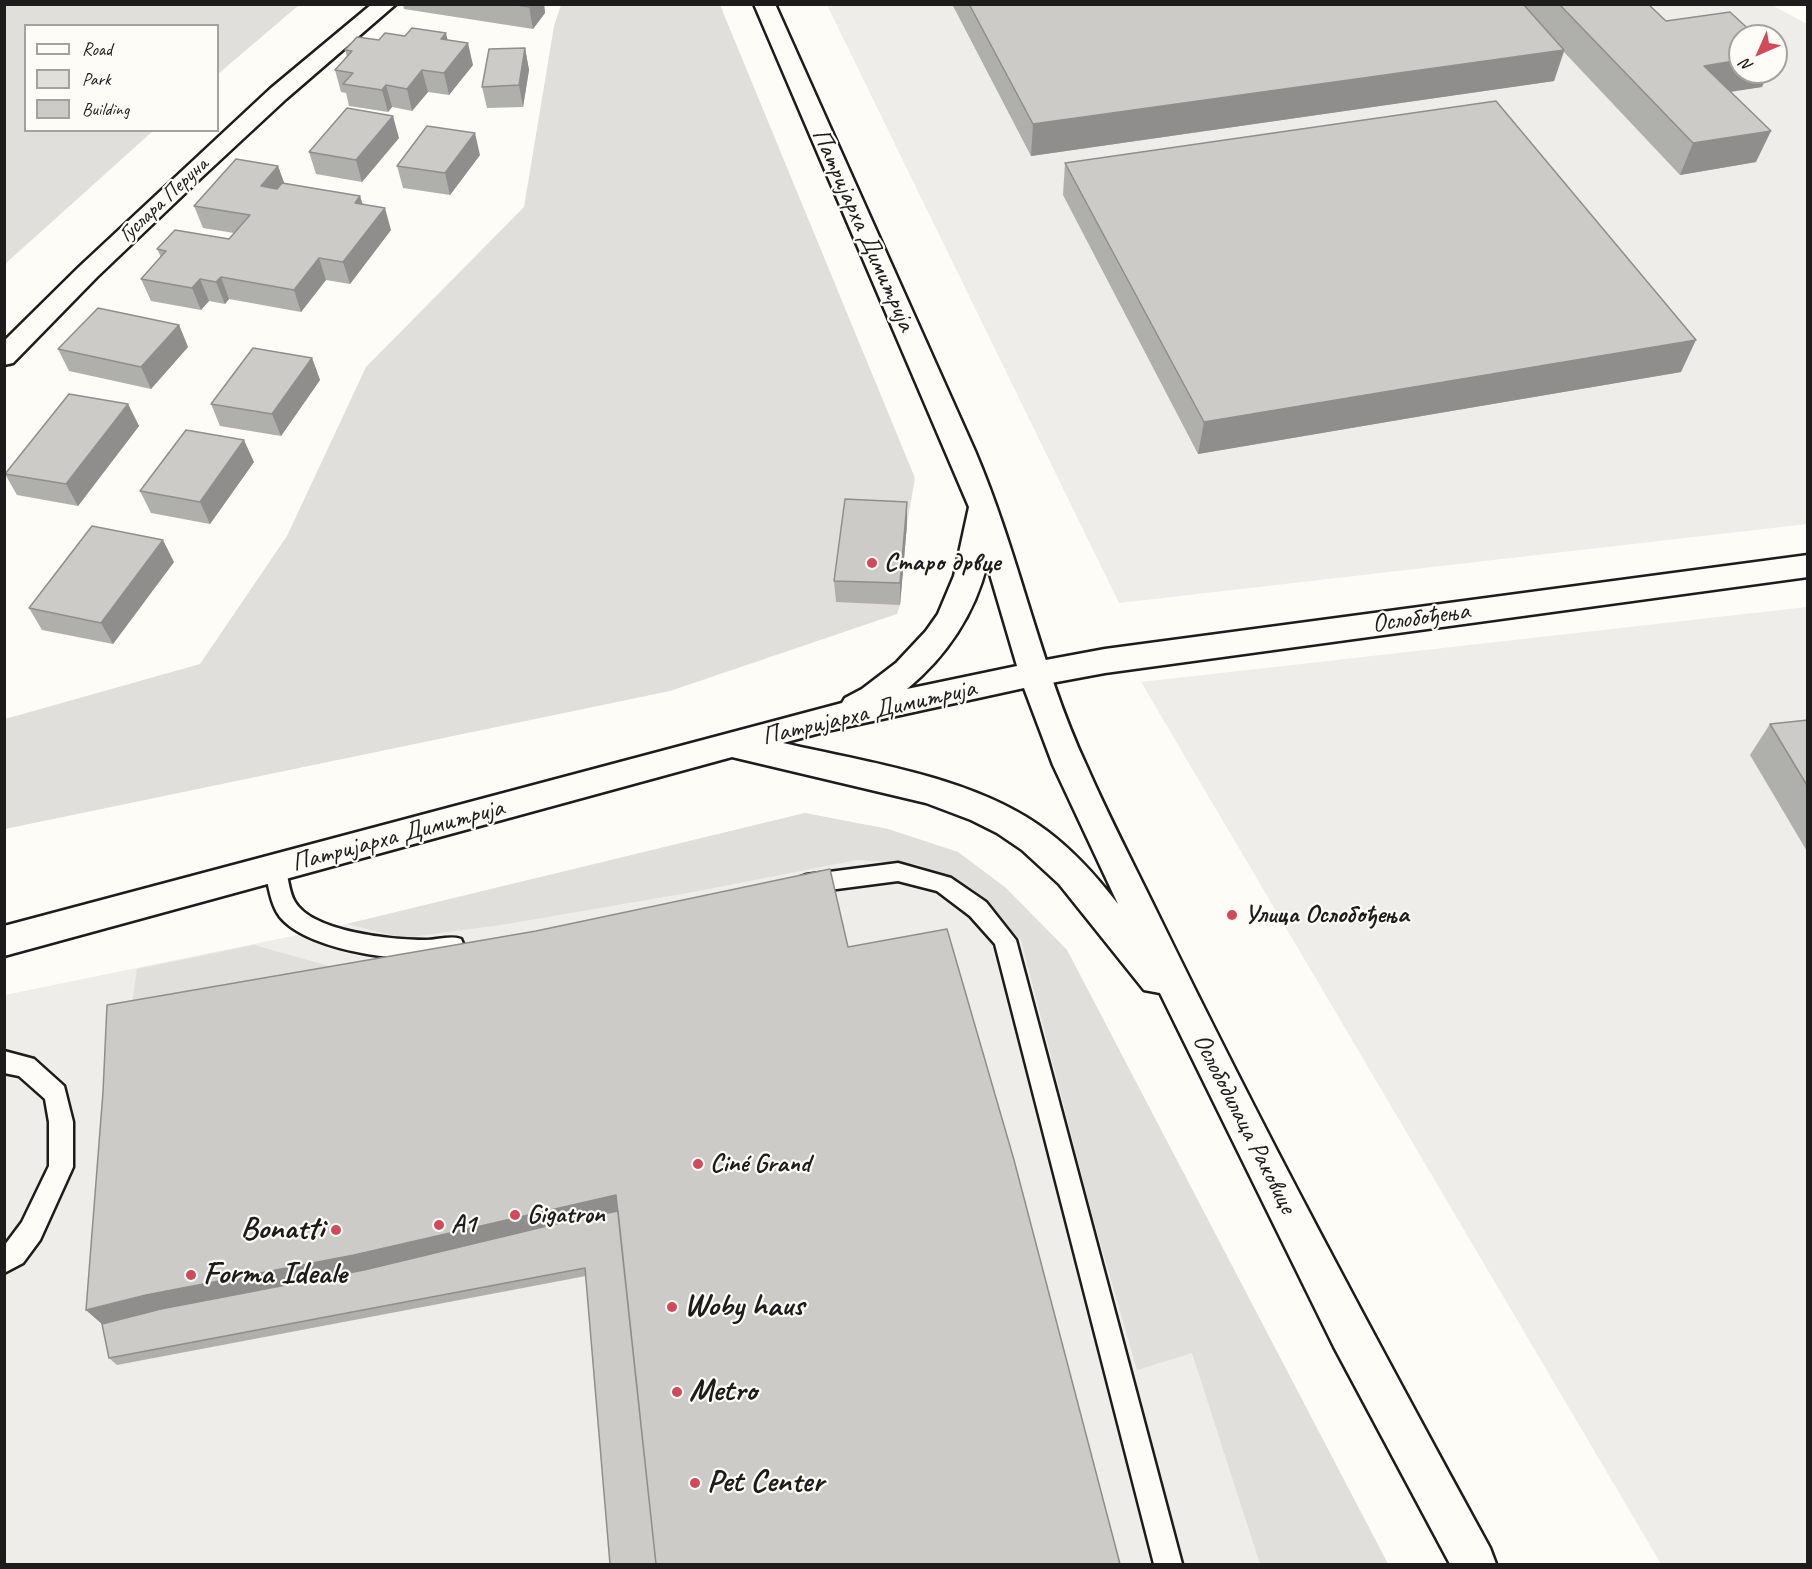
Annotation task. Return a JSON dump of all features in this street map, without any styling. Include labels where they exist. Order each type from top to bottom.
[{"type":"main road","name":"Гуслара Перуна","points":[[4,357],[88,272],[210,156],[278,94],[386,4]]},
{"type":"main road","name":"Патријарха Димитрија","points":[[4,941],[827,719],[1035,674],[983,504],[962,451],[764,4]]},
{"type":"main road","points":[[827,719],[859,706],[890,685],[914,665],[942,631],[966,586],[983,504]]},
{"type":"main road","name":"Ослобођења","points":[[1035,674],[1116,659],[1808,566]]},
{"type":"main road","name":"Ослободилаца Раковице","points":[[1035,674],[1069,765],[1188,1014],[1349,1332],[1474,1564]]},
{"type":"main road","points":[[735,745],[879,777],[948,796],[986,810],[1023,832],[1058,860],[1086,890],[1146,967],[1188,1014]]},
{"type":"lane","points":[[275,869],[287,909],[303,925],[317,931],[396,948],[428,950],[474,942]]},
{"type":"lane","points":[[790,887],[898,872],[943,884],[978,909],[1005,940],[1168,1564]]},
{"type":"lane","points":[[4,1062],[26,1067],[56,1094],[61,1122],[62,1167],[32,1231],[14,1254],[4,1261]]},
{"type":"shaded area","points":[[827,5],[1772,5],[1807,24],[1807,524],[1119,603]]},
{"type":"shaded area","points":[[1807,607],[1807,1564],[1661,1564],[1141,682]]},
{"type":"shaded area","points":[[805,813],[888,829],[958,852],[1006,888],[1067,950],[1388,1564],[5,1564],[5,995],[317,931]]},
{"type":"green space","points":[[5,4],[299,4],[219,73],[219,24],[24,24],[24,132],[152,132],[5,264]]},
{"type":"green space","points":[[561,5],[720,5],[915,478],[907,524],[900,605],[897,614],[670,691],[5,829],[5,719],[200,664],[287,536],[366,367],[524,207],[554,26]]},
{"type":"green space","points":[[805,813],[888,829],[958,852],[1006,888],[1067,950],[1388,1564],[1260,1564],[1192,1353],[1137,1370],[1090,1207],[1021,940],[968,889],[917,864],[857,860],[693,892],[501,925],[403,938],[347,924]]},
{"type":"green space","points":[[254,945],[340,969],[128,1031],[137,969]]},
{"type":"building","points":[[512,4],[531,4],[529,7]]},
{"type":"building","points":[[969,4],[1523,4],[1564,50],[1033,124]]},
{"type":"building","points":[[1559,4],[1648,4],[1666,21],[1730,12],[1743,24],[1728,24],[1728,62],[1704,66],[1771,131],[1693,143]]},
{"type":"building","points":[[412,28],[446,33],[441,39],[468,43],[444,73],[422,70],[407,89],[386,85],[382,90],[343,84],[353,73],[335,70],[352,51],[345,50],[357,37],[379,40],[385,33],[405,36]]},
{"type":"building","points":[[525,48],[519,85],[482,87],[489,49]]},
{"type":"building","points":[[1496,101],[1696,340],[1204,422],[1065,163]]},
{"type":"building","points":[[347,108],[393,116],[356,160],[309,152]]},
{"type":"building","points":[[427,126],[475,133],[445,173],[397,166]]},
{"type":"building","points":[[236,159],[278,166],[261,186],[277,189],[282,183],[360,196],[355,203],[385,208],[343,262],[319,258],[294,290],[221,277],[216,282],[200,279],[192,288],[141,279],[166,251],[157,249],[175,230],[229,239],[250,215],[194,206]]},
{"type":"building","points":[[98,308],[179,325],[141,367],[58,349]]},
{"type":"building","points":[[253,348],[312,358],[272,414],[211,404]]},
{"type":"building","points":[[69,394],[128,404],[66,484],[5,474]]},
{"type":"building","points":[[186,430],[244,440],[200,502],[140,491]]},
{"type":"building","name":"Старо дрвце","points":[[845,499],[907,502],[900,583],[834,581]]},
{"type":"building","points":[[92,526],[163,540],[101,623],[29,608]]},
{"type":"building","points":[[1808,720],[1808,787],[1770,724]]},
{"type":"building","points":[[830,869],[848,947],[947,929],[1014,1160],[1120,1564],[656,1564],[616,1195],[354,1255],[146,1295],[86,1310],[103,1092],[107,1005],[536,931]]},
{"type":"building","points":[[618,1211],[656,1564],[610,1564],[585,1268],[109,1358],[102,1324],[161,1309],[364,1270]]},
{"type":"place","name":"Старо дрвце","points":[[872,563]]},
{"type":"place","name":"Улица Ослобођења","points":[[1232,915]]},
{"type":"place","name":"Ciné Grand","points":[[698,1164]]},
{"type":"place","name":"Gigatron","points":[[515,1215]]},
{"type":"place","name":"A1","points":[[439,1225]]},
{"type":"place","name":"Bonatti","points":[[336,1230]]},
{"type":"place","name":"Forma Ideale","points":[[191,1275]]},
{"type":"place","name":"Woby haus","points":[[672,1307]]},
{"type":"place","name":"Metro","points":[[677,1392]]},
{"type":"place","name":"Pet Center","points":[[695,1483]]}]
